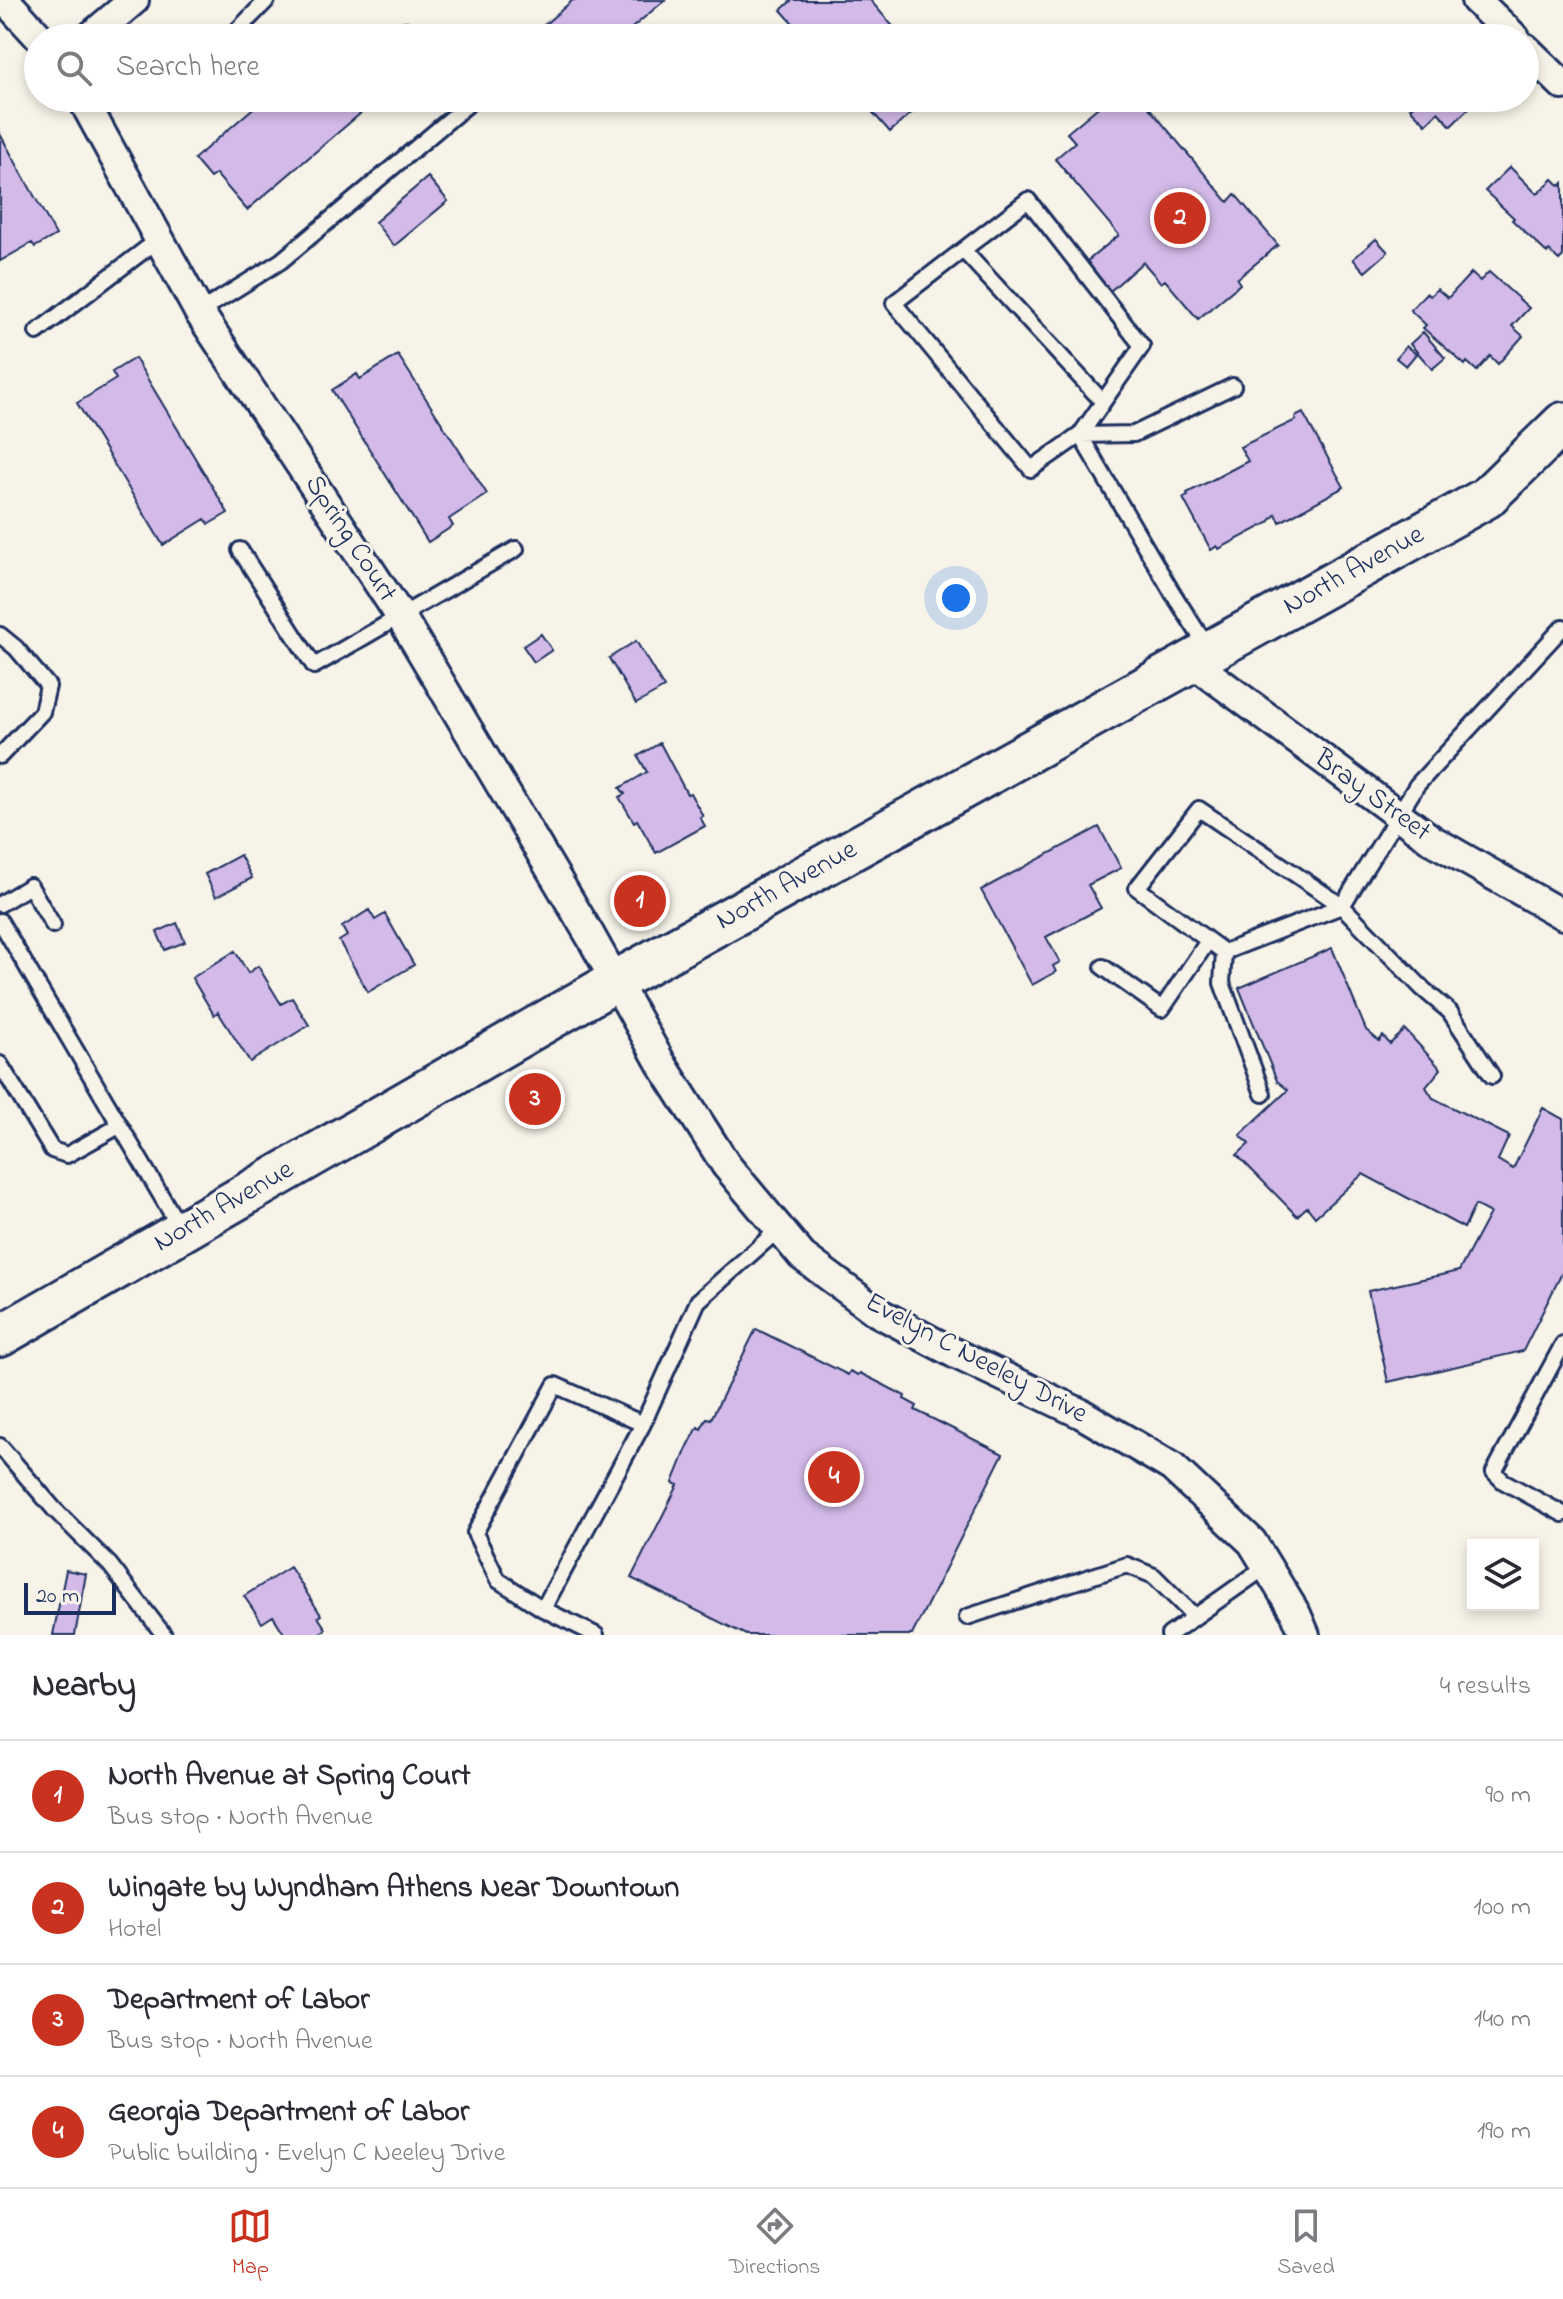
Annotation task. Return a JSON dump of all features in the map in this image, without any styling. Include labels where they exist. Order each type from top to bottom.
[{"type":"main road","name":"North Avenue","points":[[0,1336],[616,981],[1486,498],[1563,423]]},
{"type":"street","points":[[5,0],[27,24]]},
{"type":"street","points":[[106,24],[134,0]]},
{"type":"street","points":[[1476,0],[1501,24]]},
{"type":"street","points":[[1539,62],[1563,85]]},
{"type":"street","name":"Spring Court","points":[[90,112],[199,312],[401,617],[616,981]]},
{"type":"street","name":"Bray Street","points":[[1200,656],[1399,817],[1432,840],[1563,915]]},
{"type":"street","name":"Evelyn C Neeley Drive","points":[[616,981],[661,1063],[726,1165],[802,1256],[877,1312],[954,1353],[1082,1414],[1172,1467],[1252,1542],[1296,1614],[1305,1635]]},
{"type":"lane","points":[[244,24],[267,0]]},
{"type":"lane","points":[[199,312],[281,261],[459,112]]},
{"type":"lane","points":[[1028,200],[1142,346],[1080,435],[1031,469],[894,303],[963,250],[1028,200]]},
{"type":"lane","points":[[37,332],[159,239]]},
{"type":"lane","points":[[963,250],[1103,402]]},
{"type":"lane","points":[[1080,435],[1134,434],[1233,386]]},
{"type":"lane","points":[[1080,435],[1200,656]]},
{"type":"lane","points":[[240,550],[314,666],[516,549]]},
{"type":"lane","points":[[1224,952],[1342,906],[1417,785],[1563,627]]},
{"type":"lane","points":[[0,635],[16,648],[48,686],[42,712],[0,756]]},
{"type":"lane","points":[[1224,952],[1137,888],[1199,809],[1342,906],[1423,989],[1450,1012],[1492,1076]]},
{"type":"lane","points":[[0,904],[30,886],[53,925]]},
{"type":"lane","points":[[0,921],[182,1231]]},
{"type":"lane","points":[[1103,967],[1162,1009],[1208,941]]},
{"type":"lane","points":[[1224,952],[1222,983],[1263,1094]]},
{"type":"lane","points":[[0,1064],[52,1150],[61,1155],[67,1155],[119,1126]]},
{"type":"lane","points":[[543,1609],[643,1424],[698,1301],[778,1230]]},
{"type":"lane","points":[[1563,1344],[1494,1472],[1503,1481],[1563,1514]]},
{"type":"lane","points":[[596,1635],[543,1609],[498,1580],[475,1533],[555,1385],[643,1424]]},
{"type":"lane","points":[[0,1446],[54,1509],[110,1565],[164,1635]]},
{"type":"lane","points":[[967,1617],[1127,1565],[1154,1576],[1195,1617]]},
{"type":"lane","points":[[1169,1635],[1267,1566]]},
{"type":"building","points":[[573,0],[665,0],[637,24],[545,24]]},
{"type":"building","points":[[792,0],[870,0],[891,24],[794,24],[781,10]]},
{"type":"building","points":[[249,112],[362,112],[247,210],[216,174],[210,178],[194,159]]},
{"type":"building","points":[[872,112],[913,112],[890,132]]},
{"type":"building","points":[[1092,112],[1153,112],[1228,202],[1235,194],[1278,245],[1237,279],[1240,284],[1198,319],[1165,280],[1161,283],[1143,262],[1109,292],[1085,263],[1119,235],[1055,159],[1075,142],[1067,133]]},
{"type":"building","points":[[1414,112],[1438,112],[1426,124]]},
{"type":"building","points":[[1438,112],[1465,112],[1451,126]]},
{"type":"building","points":[[0,134],[56,235],[35,247],[32,243],[0,261]]},
{"type":"building","points":[[1510,167],[1537,194],[1553,179],[1560,186],[1563,183],[1563,256],[1559,260],[1549,251],[1547,253],[1485,191]]},
{"type":"building","points":[[428,177],[448,201],[394,246],[375,222]]},
{"type":"building","points":[[1376,239],[1388,252],[1365,272],[1353,259]]},
{"type":"building","points":[[1489,272],[1529,308],[1512,326],[1523,336],[1498,364],[1490,356],[1477,371],[1467,362],[1465,365],[1423,328],[1426,325],[1410,310],[1426,293],[1430,296],[1437,289],[1448,298],[1471,273],[1480,281]]},
{"type":"building","points":[[1423,332],[1445,358],[1432,369],[1410,344]]},
{"type":"building","points":[[1406,346],[1416,354],[1406,366],[1396,358]]},
{"type":"building","points":[[398,355],[487,494],[449,519],[453,526],[428,542],[332,390],[357,374],[360,379]]},
{"type":"building","points":[[135,358],[228,513],[209,524],[205,519],[163,545],[77,403],[116,379],[112,372]]},
{"type":"building","points":[[1303,413],[1344,487],[1280,522],[1276,514],[1268,523],[1219,549],[1217,546],[1211,550],[1183,498],[1248,461],[1240,447],[1296,420],[1295,417]]},
{"type":"building","points":[[541,634],[552,650],[534,662],[523,646]]},
{"type":"building","points":[[636,641],[664,688],[636,704],[609,658]]},
{"type":"building","points":[[660,743],[687,794],[690,793],[703,816],[700,817],[705,826],[656,853],[619,797],[625,794],[620,788],[647,772],[638,756]]},
{"type":"building","points":[[1099,827],[1121,868],[1088,885],[1101,908],[1046,937],[1060,962],[1053,966],[1056,972],[1032,985],[981,890]]},
{"type":"building","points":[[240,855],[252,878],[216,897],[205,874]]},
{"type":"building","points":[[369,910],[375,920],[385,914],[414,965],[368,992],[339,941],[347,936],[342,927]]},
{"type":"building","points":[[177,923],[185,942],[165,950],[157,932]]},
{"type":"building","points":[[1332,948],[1366,1030],[1379,1041],[1383,1036],[1390,1044],[1405,1030],[1441,1069],[1426,1087],[1433,1098],[1509,1136],[1498,1160],[1513,1169],[1543,1108],[1563,1119],[1563,1271],[1523,1351],[1388,1382],[1368,1291],[1459,1271],[1490,1213],[1475,1205],[1464,1228],[1363,1174],[1315,1217],[1307,1207],[1297,1216],[1237,1155],[1249,1144],[1240,1135],[1288,1090],[1277,1081],[1239,988]]},
{"type":"building","points":[[235,951],[248,973],[258,966],[281,1004],[292,998],[309,1025],[250,1062],[218,1012],[214,1015],[192,978]]},
{"type":"building","points":[[756,1329],[848,1375],[850,1371],[860,1373],[880,1383],[905,1396],[904,1399],[917,1406],[915,1410],[1003,1454],[912,1635],[746,1635],[631,1578],[678,1485],[673,1483],[687,1448],[698,1427],[701,1429],[707,1418],[711,1419]]},
{"type":"building","points":[[290,1567],[321,1615],[318,1617],[326,1629],[317,1635],[285,1635],[273,1616],[262,1623],[244,1596]]},
{"type":"building","points":[[66,1570],[86,1574],[75,1635],[53,1635]]},
{"type":"place","name":"Wingate by Wyndham Athens Near Downtown","points":[[1180,218]]},
{"type":"place","name":"North Avenue at Spring Court","points":[[640,901]]},
{"type":"place","name":"Department of Labor","points":[[535,1099]]},
{"type":"place","name":"Georgia Department of Labor","points":[[834,1477]]}]
